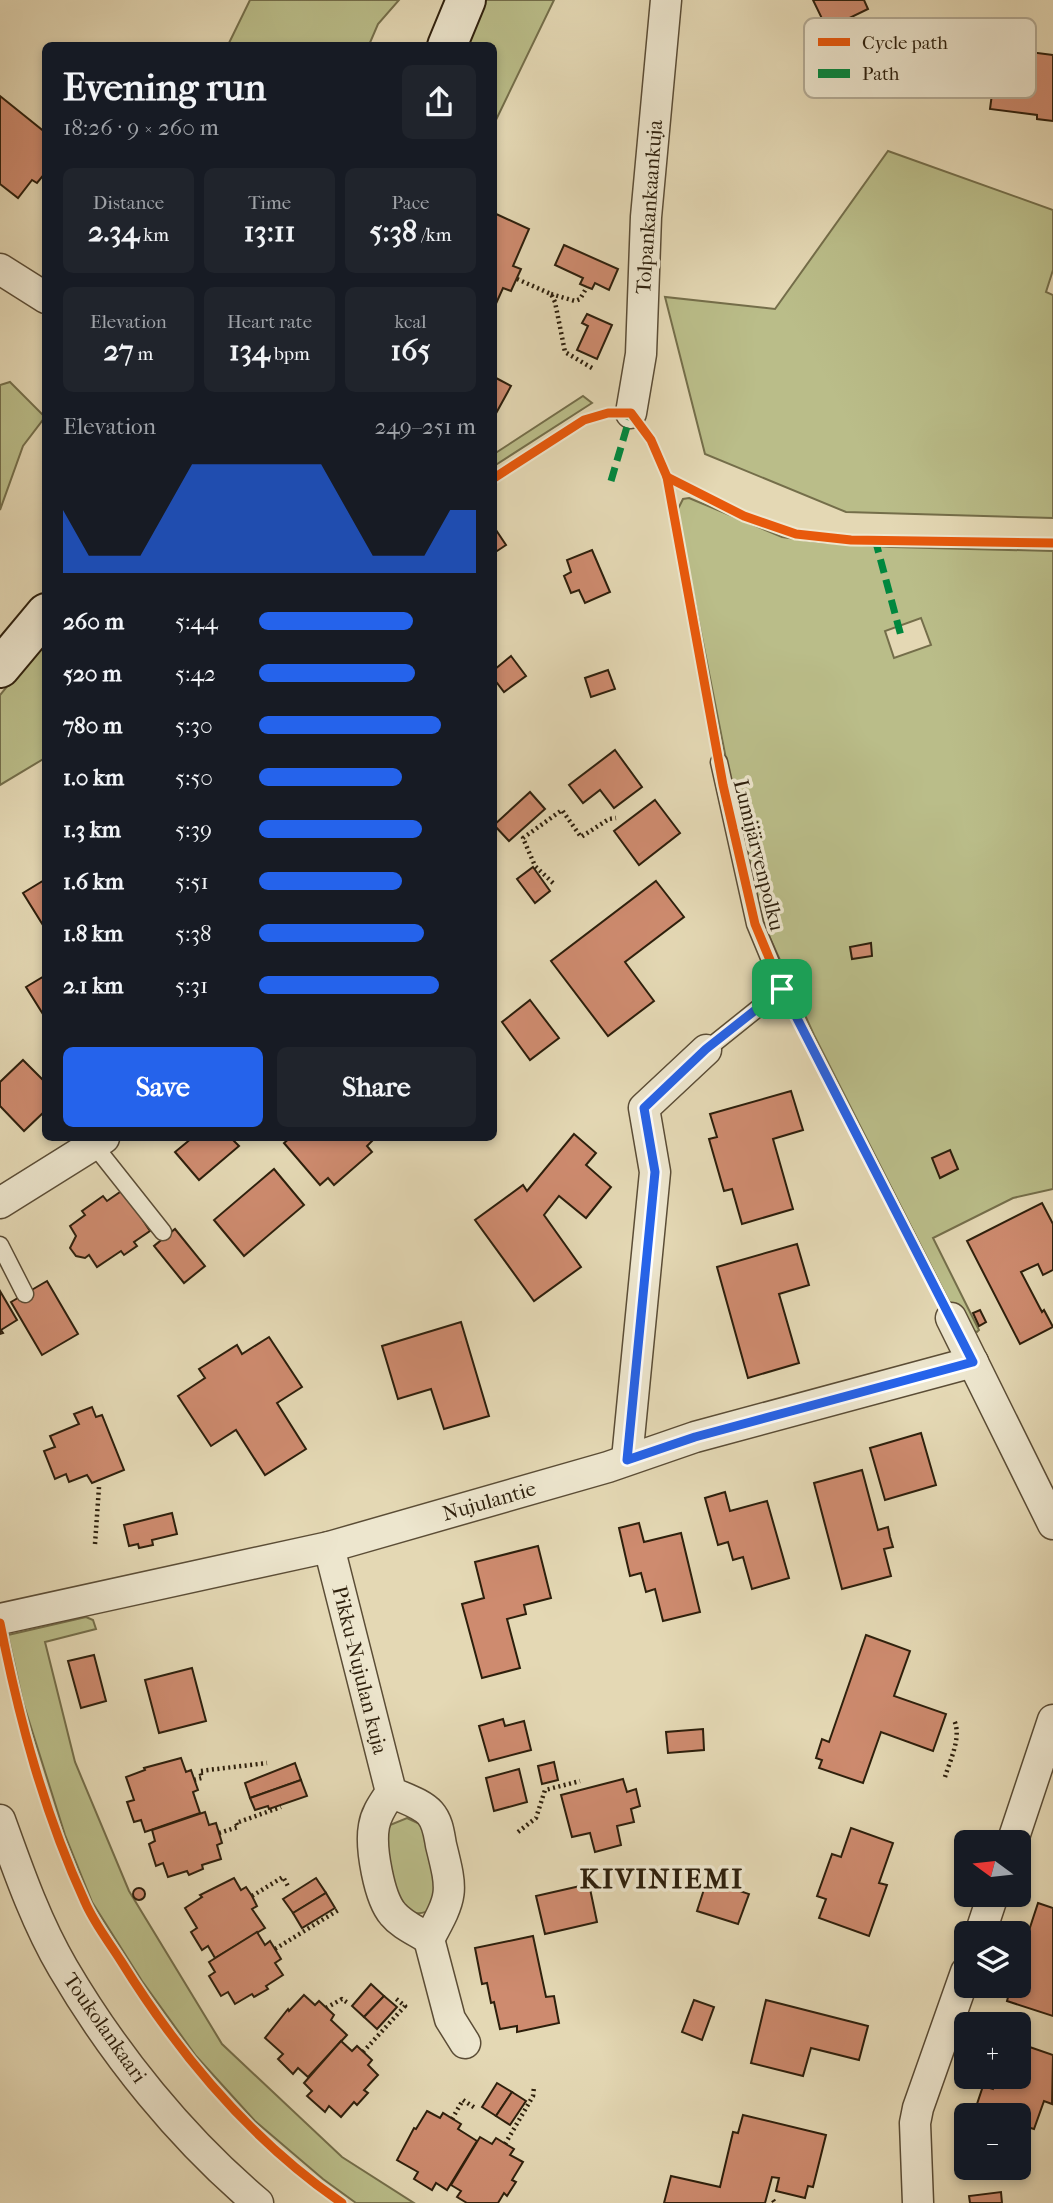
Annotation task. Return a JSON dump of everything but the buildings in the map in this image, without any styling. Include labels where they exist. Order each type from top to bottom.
[{"type":"main road","points":[[449,42],[466,0]]},
{"type":"main road","points":[[0,668],[42,618]]},
{"type":"street","name":"Tolpankankaankuja","points":[[631,413],[642,354],[646,217],[666,0]]},
{"type":"street","points":[[0,269],[42,295]]},
{"type":"street","points":[[627,1460],[655,1172],[644,1108],[706,1049]]},
{"type":"street","points":[[0,1203],[99,1141]]},
{"type":"street","points":[[951,1318],[1053,1524]]},
{"type":"street","name":"Nujulantie","points":[[0,1619],[329,1547],[627,1460],[695,1437],[973,1362]]},
{"type":"street","name":"Pikku-Nujulan kuja","points":[[329,1547],[391,1792]]},
{"type":"street","points":[[1016,1830],[1053,1720]]},
{"type":"street","points":[[429,1939],[396,1917],[387,1907],[379,1880],[373,1830],[381,1807],[391,1792],[421,1807],[436,1822],[451,1881],[450,1893],[429,1939],[450,2019],[465,2043]]},
{"type":"street","name":"Toukolankaari","points":[[0,1820],[23,1884],[62,1968],[110,2040],[173,2121],[258,2203]]},
{"type":"street","points":[[918,2203],[915,2123],[957,1998]]},
{"type":"lane","name":"Lumijärvenpolku","points":[[706,1049],[782,989],[755,924],[719,762]]},
{"type":"lane","points":[[99,1141],[163,1232]]},
{"type":"lane","points":[[0,1245],[25,1294]]},
{"type":"path","points":[[517,279],[575,301],[580,299],[587,287]]},
{"type":"path","points":[[551,294],[565,352],[592,368]]},
{"type":"path","points":[[553,883],[535,866],[523,838],[562,810],[581,838],[609,818],[617,818]]},
{"type":"path","points":[[95,1544],[99,1486]]},
{"type":"path","points":[[945,1777],[956,1740],[957,1727],[954,1720]]},
{"type":"path","points":[[194,1780],[202,1778],[200,1771],[267,1763]]},
{"type":"path","points":[[518,1832],[536,1818],[545,1790],[580,1780]]},
{"type":"path","points":[[219,1833],[238,1827],[236,1823],[281,1807]]},
{"type":"path","points":[[252,1896],[283,1877],[289,1888]]},
{"type":"path","points":[[275,1949],[340,1909]]},
{"type":"path","points":[[363,2053],[404,2007],[394,1997]]},
{"type":"path","points":[[326,2008],[342,2000],[348,2003]]},
{"type":"path","points":[[505,2144],[534,2096],[534,2087]]},
{"type":"path","points":[[452,2119],[463,2100],[475,2108]]},
{"type":"green space","points":[[250,0],[399,0],[378,24],[370,42],[229,42]]},
{"type":"green space","points":[[482,0],[554,0],[497,118],[497,42],[465,42]]},
{"type":"green space","points":[[888,151],[1053,210],[1053,270],[1046,292],[1053,295],[1053,518],[846,512],[705,454],[665,297],[775,309]]},
{"type":"green space","points":[[10,382],[42,414],[42,421],[23,446],[0,510],[0,385]]},
{"type":"green space","points":[[583,396],[592,403],[497,464],[497,452]]},
{"type":"green space","points":[[689,498],[782,537],[891,547],[1053,551],[1053,1189],[1013,1198],[933,1238],[979,1330],[977,1332],[963,1329],[814,1035],[765,927],[747,865],[677,511],[683,499]],"holes":[[[921,618],[931,645],[894,658],[885,631]]]},
{"type":"green space","points":[[42,644],[42,760],[0,785],[0,695]]},
{"type":"green space","points":[[86,1617],[93,1620],[96,1629],[45,1642],[75,1762],[129,1891],[222,2044],[342,2157],[414,2203],[356,2203],[323,2179],[255,2121],[196,2056],[142,1981],[92,1902],[65,1835],[23,1702],[8,1635]]},
{"type":"green space","points":[[407,1818],[422,1825],[441,1883],[434,1908],[420,1913],[412,1912],[400,1904],[383,1844],[390,1825]]},
{"type":"marked path","points":[[611,481],[631,413]]},
{"type":"marked path","points":[[875,539],[901,636]]},
{"type":"cycle path","points":[[497,476],[584,420],[608,413],[631,413],[651,440],[667,477],[723,785],[755,924],[782,989],[951,1318]]},
{"type":"cycle path","points":[[667,477],[744,516],[796,534],[851,540],[1053,543]]},
{"type":"cycle path","points":[[706,1050],[782,989]]},
{"type":"cycle path","points":[[0,1623],[24,1730],[45,1800],[70,1868],[93,1917],[143,1995],[192,2062],[278,2152],[342,2203]]},
{"type":"district","name":"KIVINIEMI","points":[[662,1878]]},
{"type":"route","points":[[782,989],[973,1362],[695,1437],[627,1460],[655,1172],[644,1108],[706,1049],[782,989]]}]
